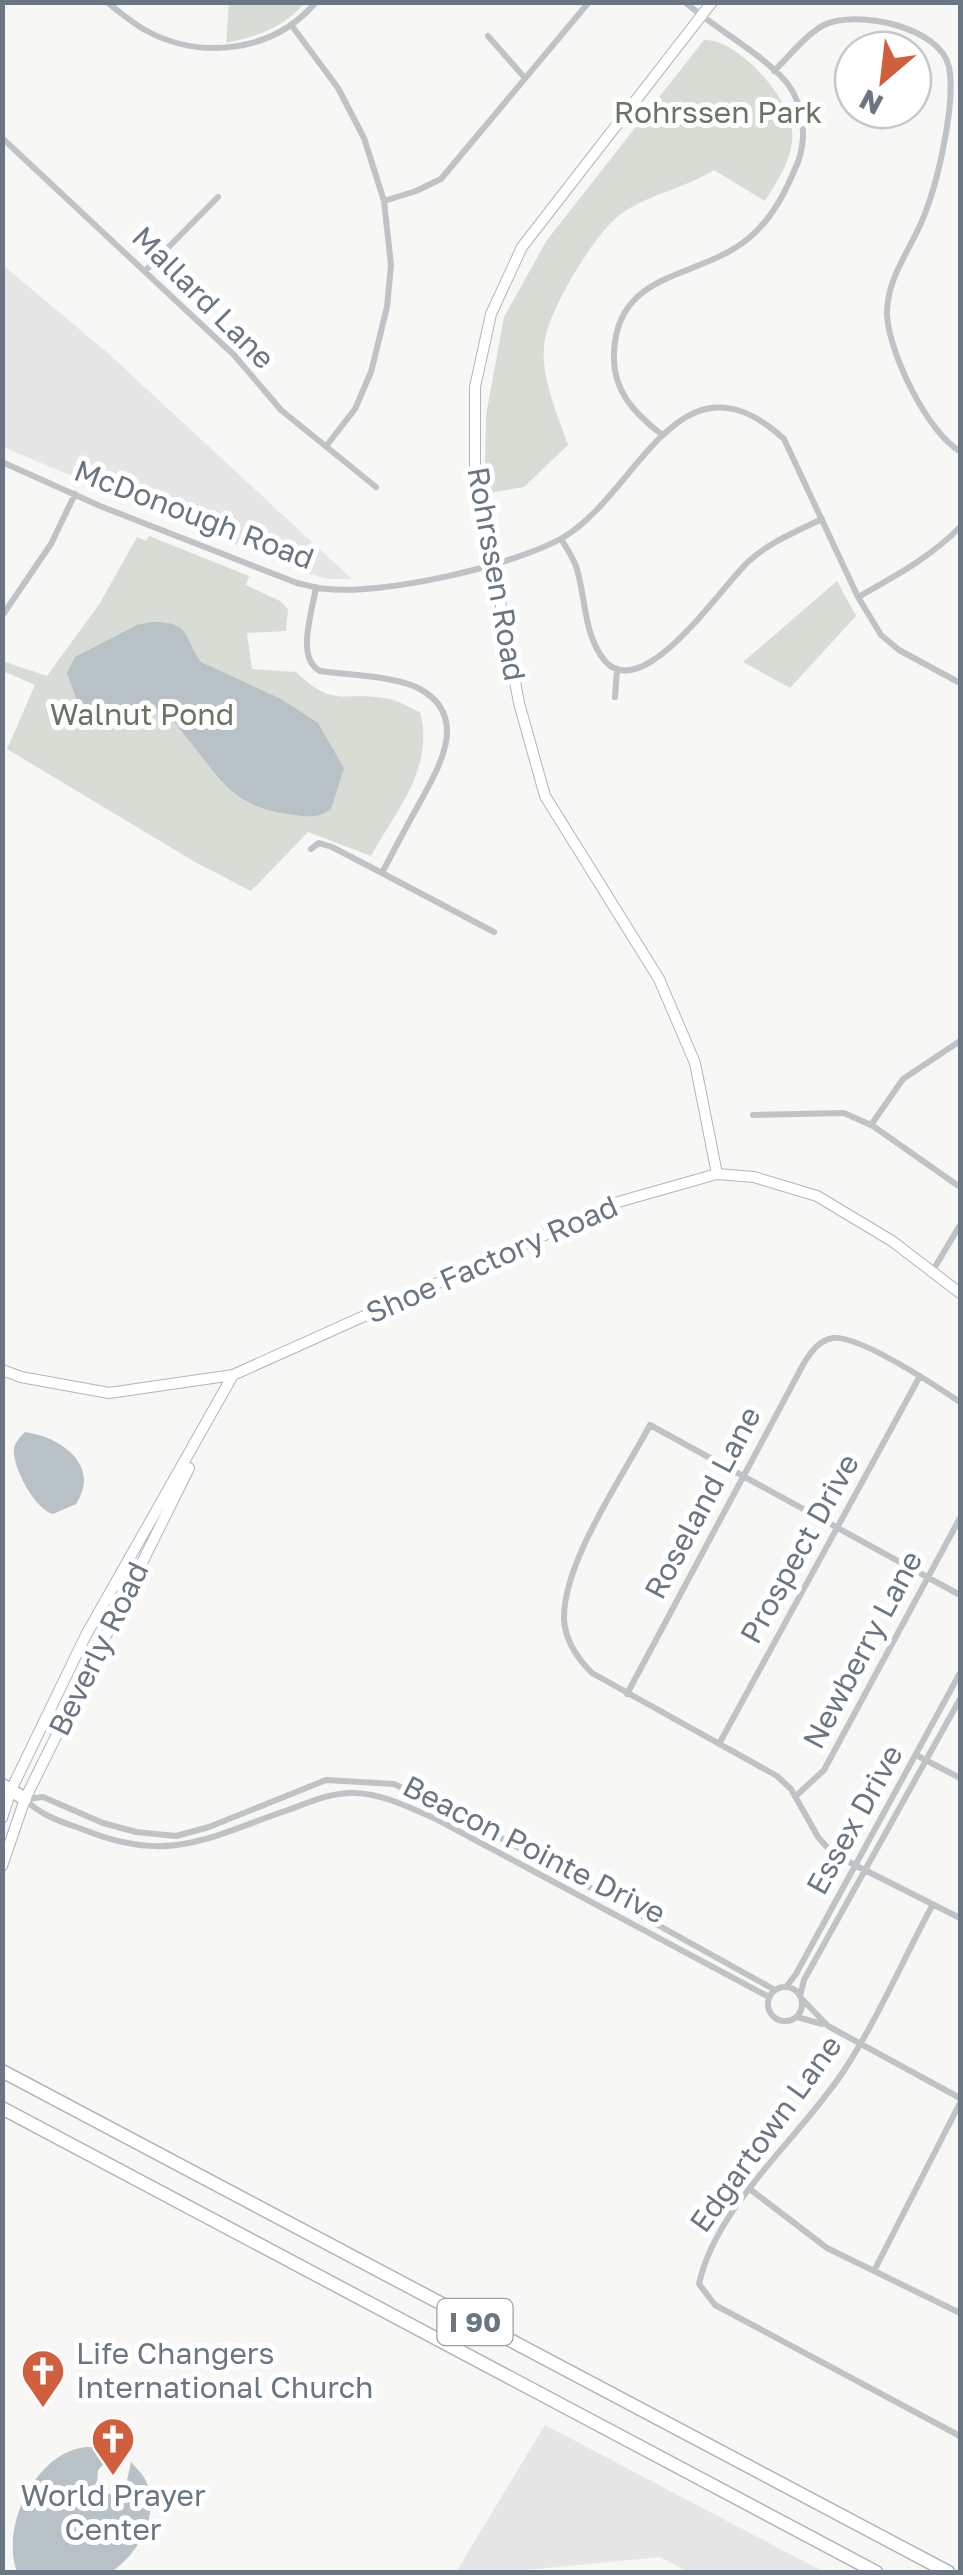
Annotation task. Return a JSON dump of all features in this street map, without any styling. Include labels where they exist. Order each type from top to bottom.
[{"type":"highway","points":[[7,1788],[26,1799]]},
{"type":"highway","name":"I 90","points":[[2,2071],[948,2572]]},
{"type":"highway","name":"I 90","points":[[2,2108],[876,2572]]},
{"type":"street","points":[[107,2],[146,30],[200,47],[228,48],[267,40],[292,26],[316,2]]},
{"type":"street","points":[[384,201],[441,179],[589,2]]},
{"type":"street","points":[[686,2],[786,82],[798,102],[804,128],[800,154],[776,207],[746,240],[710,260],[662,278],[625,310],[617,324],[613,366],[618,384],[628,405],[661,434],[685,415],[711,408],[743,410],[764,420],[784,439],[858,596],[881,635],[898,650],[960,683]]},
{"type":"street","name":"Rohrssen Road","points":[[712,2],[522,248],[491,314],[475,387],[475,467],[519,703],[544,796],[659,980],[696,1063],[717,1174]]},
{"type":"street","points":[[774,72],[814,32],[844,20],[902,25],[946,56],[951,81],[950,111],[924,216],[890,288],[887,318],[894,348],[932,425],[960,452]]},
{"type":"street","points":[[292,26],[338,88],[364,138],[384,201],[391,264],[387,308],[371,372],[355,409],[326,445]]},
{"type":"street","points":[[488,36],[524,77]]},
{"type":"street","name":"Mallard Lane","points":[[2,138],[234,355],[281,410],[376,487]]},
{"type":"street","points":[[145,271],[218,197]]},
{"type":"street","name":"McDonough Road","points":[[2,462],[297,583],[364,590],[492,567],[561,538],[592,518],[661,434]]},
{"type":"street","points":[[2,616],[51,544],[74,494]]},
{"type":"street","points":[[561,538],[575,564],[591,634],[608,664],[627,672],[646,666],[694,626],[750,560],[775,542],[823,519]]},
{"type":"street","points":[[858,596],[909,569],[960,527]]},
{"type":"street","points":[[316,587],[306,654],[312,667],[418,688],[443,710],[448,724],[442,762],[382,873]]},
{"type":"street","points":[[615,697],[617,669]]},
{"type":"street","points":[[312,848],[318,843],[332,847],[494,932]]},
{"type":"street","points":[[871,1125],[903,1079],[960,1041]]},
{"type":"street","points":[[753,1115],[844,1113],[871,1125],[960,1188]]},
{"type":"street","name":"Shoe Factory Road","points":[[2,1370],[20,1377],[109,1393],[233,1375],[618,1202],[717,1174],[754,1178],[817,1196],[892,1242],[960,1293]]},
{"type":"street","points":[[932,1272],[960,1225]]},
{"type":"street","name":"Roseland Lane","points":[[627,1694],[816,1346],[828,1339],[856,1342],[920,1376]]},
{"type":"street","name":"Beverly Road","points":[[2,1818],[7,1788],[86,1635],[233,1375]]},
{"type":"street","points":[[920,1376],[960,1402]]},
{"type":"street","name":"Prospect Drive","points":[[719,1744],[920,1376]]},
{"type":"street","points":[[960,1595],[650,1425],[585,1544],[568,1591],[564,1620],[576,1654],[592,1673],[777,1776],[796,1796],[828,1850],[960,1918]]},
{"type":"street","name":"Beverly Road","points":[[2,1866],[26,1799],[193,1460],[202,1434]]},
{"type":"street","name":"Newberry Lane","points":[[796,1796],[824,1770],[960,1518]]},
{"type":"street","name":"Essex Drive","points":[[786,1987],[960,1673]]},
{"type":"street","name":"Essex Drive","points":[[801,1997],[804,1980],[960,1699]]},
{"type":"street","points":[[916,1755],[960,1778]]},
{"type":"street","name":"Beacon Pointe Drive","points":[[26,1799],[43,1797],[103,1823],[136,1832],[176,1836],[210,1827],[326,1780],[394,1784],[425,1797],[775,1990]]},
{"type":"street","points":[[368,1795],[370,1782]]},
{"type":"street","name":"Beacon Pointe Drive","points":[[26,1799],[36,1811],[111,1841],[150,1849],[183,1846],[327,1796],[391,1799],[769,1997]]},
{"type":"street","name":"Edgartown Lane","points":[[932,1906],[845,2069],[722,2226],[704,2261],[698,2284],[715,2305],[960,2436]]},
{"type":"street","points":[[801,1997],[802,2008],[797,2017],[786,2022],[775,2018],[768,2009],[769,1997],[786,1987],[801,1997],[828,2026]]},
{"type":"street","points":[[797,2017],[828,2026],[960,2101],[874,2271]]},
{"type":"street","points":[[751,2190],[827,2248],[960,2313]]},
{"type":"shaded area","points":[[3,265],[110,355],[352,579],[329,579],[301,572],[3,447]]},
{"type":"shaded area","points":[[152,622],[180,628],[201,662],[281,699],[318,723],[344,768],[331,809],[309,816],[257,806],[231,790],[175,722],[160,710],[140,705],[97,707],[77,701],[67,673],[75,657],[137,625]]},
{"type":"shaded area","points":[[25,1432],[52,1440],[74,1456],[84,1477],[76,1504],[53,1514],[33,1497],[14,1453],[15,1444]]},
{"type":"shaded area","points":[[545,2425],[824,2572],[688,2572],[660,2557],[506,2572],[456,2572]]},
{"type":"shaded area","points":[[87,2447],[122,2454],[98,2470],[97,2483],[103,2492],[113,2495],[125,2490],[131,2462],[145,2478],[151,2507],[138,2544],[111,2572],[17,2572],[14,2534],[26,2494],[52,2462]]},
{"type":"green space","points":[[229,2],[305,3],[269,30],[226,43]]},
{"type":"green space","name":"Rohrssen Park","points":[[704,40],[717,42],[746,59],[782,101],[792,129],[791,149],[784,167],[765,201],[714,170],[638,203],[606,229],[561,297],[544,346],[548,384],[568,445],[524,487],[489,493],[486,415],[504,317],[547,240]]},
{"type":"green space","name":"Walnut Pond","points":[[149,536],[249,576],[246,585],[288,609],[286,631],[247,633],[252,669],[296,672],[331,695],[389,699],[420,712],[423,732],[418,769],[371,856],[308,832],[251,891],[195,862],[7,749],[35,685],[3,671],[2,661],[47,676],[100,603],[137,537],[146,541]]},
{"type":"green space","points":[[837,581],[856,616],[790,688],[743,662]]},
{"type":"place","name":"Life Changers International Church","points":[[43,2409]]},
{"type":"place","name":"World Prayer Center","points":[[113,2477]]}]
